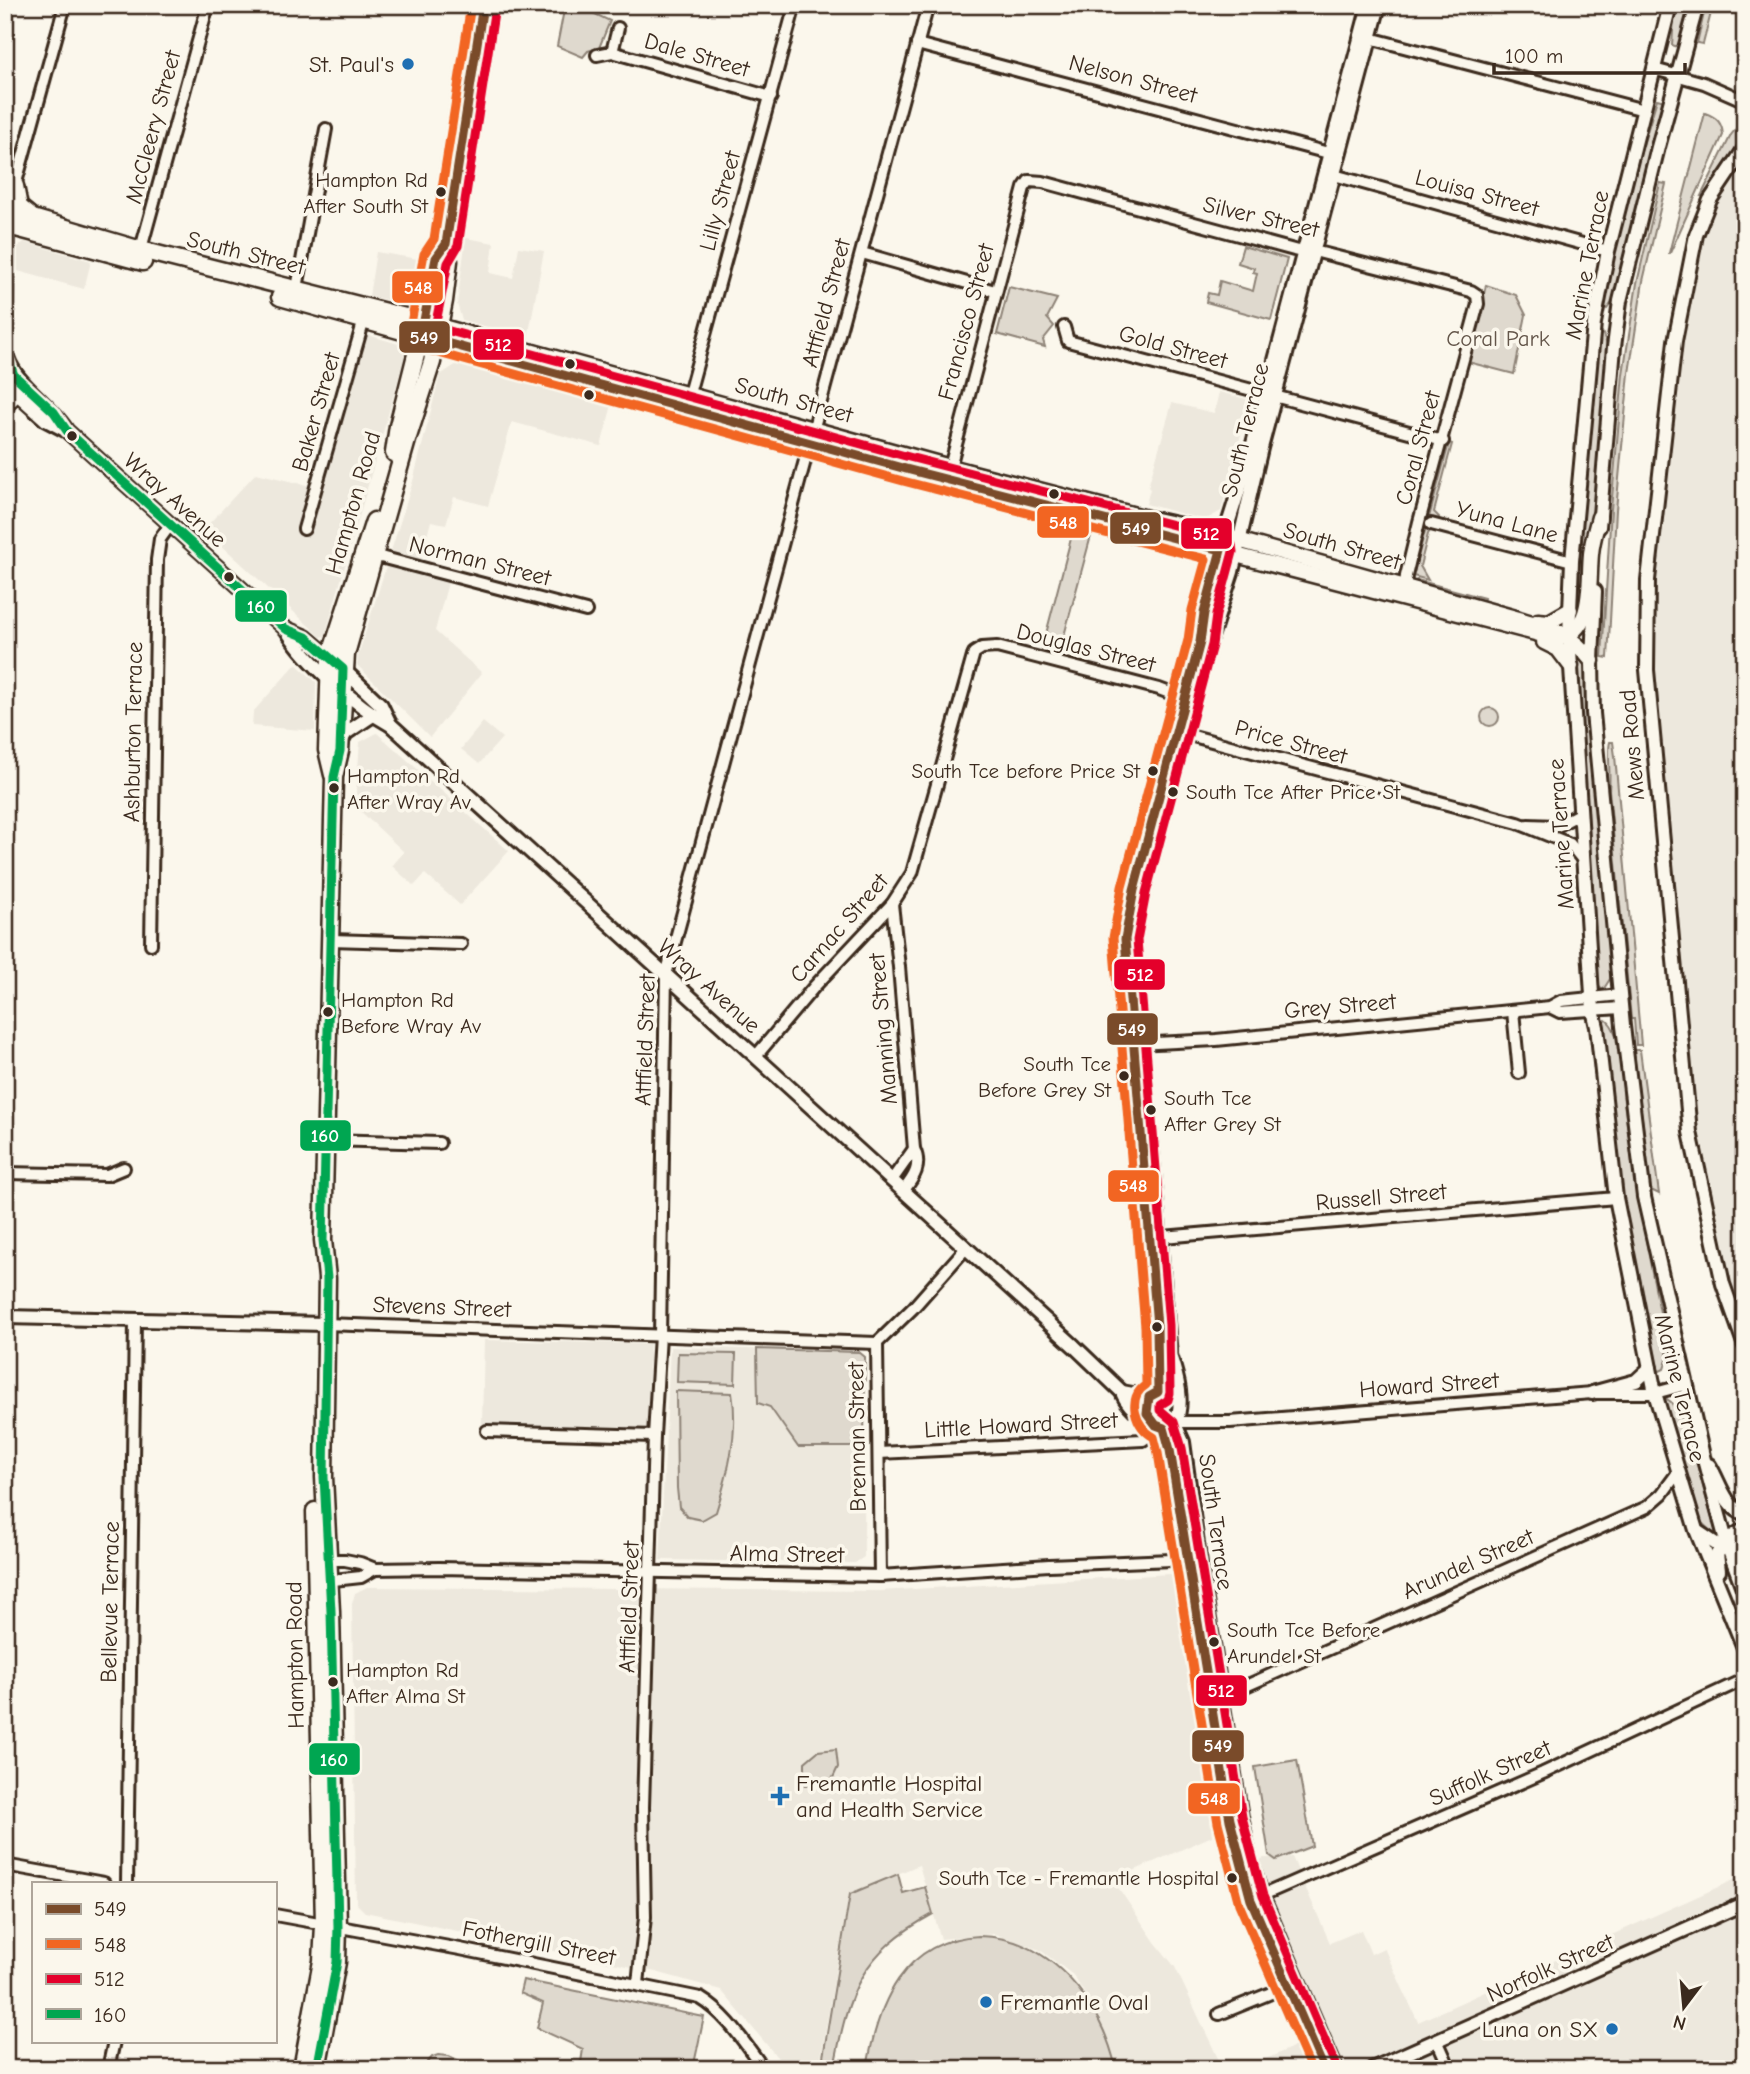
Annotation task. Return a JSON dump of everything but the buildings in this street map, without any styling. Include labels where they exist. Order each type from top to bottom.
[{"type":"main road","name":"Hampton Road","points":[[334,777],[327,750],[336,672],[345,654],[369,554],[430,331],[436,258],[446,244],[483,5]]},
{"type":"main road","name":"South Street","points":[[9,210],[20,209],[34,218],[140,255]]},
{"type":"main road","name":"South Street","points":[[9,210],[84,245],[140,255],[366,313],[812,435],[1238,547],[1519,625],[1558,639],[1569,636]]},
{"type":"main road","name":"South Street","points":[[812,435],[950,467],[1223,543]]},
{"type":"main road","points":[[1591,661],[1569,636],[1578,627],[1587,609],[1592,547],[1600,517]]},
{"type":"main road","name":"Hampton Road","points":[[317,2069],[337,1962],[331,1926],[322,1560],[320,1324],[316,1284],[323,1240],[334,777],[340,743],[342,688],[330,657],[369,554]]},
{"type":"main road","points":[[1519,625],[1549,622],[1570,610]]},
{"type":"main road","points":[[1519,625],[1558,649],[1571,666]]},
{"type":"main road","name":"Hampton Road","points":[[302,2069],[331,1926]]},
{"type":"street","points":[[5,317],[9,210],[65,5]]},
{"type":"street","name":"McCleery Street","points":[[140,255],[208,5]]},
{"type":"street","name":"Lilly Street","points":[[687,401],[795,5]]},
{"type":"street","name":"Attfield Street","points":[[638,1984],[645,1917],[643,1807],[654,1436],[660,1335],[666,975],[928,5]]},
{"type":"street","name":"South Terrace","points":[[1166,1425],[1178,1406],[1178,1381],[1170,1355],[1155,1237],[1137,1044],[1134,932],[1180,733],[1238,547],[1271,394],[1366,37],[1370,5]]},
{"type":"street","name":"South Terrace","points":[[1366,37],[1380,5]]},
{"type":"street","name":"Marine Terrace","points":[[1670,5],[1608,251],[1594,323],[1572,561],[1569,636],[1592,1004],[1597,1027],[1616,1198],[1655,1393],[1696,1530],[1745,1650]]},
{"type":"street","name":"Marine Terrace","points":[[1698,5],[1658,147],[1620,301],[1600,517],[1591,661],[1593,713],[1620,1001],[1644,1197],[1703,1456],[1735,1571],[1745,1593]]},
{"type":"street","name":"Dale Street","points":[[612,52],[618,28]]},
{"type":"street","points":[[1366,37],[1644,110]]},
{"type":"street","name":"Nelson Street","points":[[917,44],[1334,154]]},
{"type":"street","name":"Dale Street","points":[[597,55],[612,52],[771,97]]},
{"type":"street","points":[[1654,69],[1704,83],[1745,101]]},
{"type":"street","points":[[295,295],[326,129]]},
{"type":"street","name":"Mews Road","points":[[1745,148],[1710,200],[1696,235],[1675,341],[1648,580],[1647,670],[1690,1132],[1723,1284],[1745,1346]]},
{"type":"street","name":"South Terrace","points":[[1308,251],[1334,175],[1334,154]]},
{"type":"street","name":"Louisa Street","points":[[1334,175],[1608,251]]},
{"type":"street","name":"Silver Street","points":[[1024,188],[1029,181],[1043,182],[1473,292],[1479,299],[1477,308]]},
{"type":"street","name":"Francisco Street","points":[[950,467],[1024,188]]},
{"type":"street","points":[[862,253],[995,291]]},
{"type":"street","name":"Coral Street","points":[[1404,593],[1417,532],[1477,308]]},
{"type":"street","name":"Baker Street","points":[[304,529],[366,313]]},
{"type":"street","name":"Gold Street","points":[[1064,327],[1068,341],[1443,441]]},
{"type":"street","points":[[5,350],[22,390]]},
{"type":"street","points":[[5,383],[22,390]]},
{"type":"street","points":[[5,408],[22,390]]},
{"type":"street","name":"Wray Avenue","points":[[22,390],[46,420],[67,431],[286,629],[299,650],[336,672],[381,705],[391,724]]},
{"type":"street","name":"South Terrace","points":[[1180,733],[1183,705],[1223,543],[1271,394]]},
{"type":"street","name":"Yuna Lane","points":[[1431,524],[1572,561]]},
{"type":"street","name":"Ashburton Terrace","points":[[151,944],[157,560],[160,539],[170,525]]},
{"type":"street","name":"Norman Street","points":[[369,554],[586,611]]},
{"type":"street","name":"Wray Avenue","points":[[286,629],[306,638],[330,657]]},
{"type":"street","name":"Douglas Street","points":[[974,653],[982,648],[997,647],[1159,689],[1175,695],[1183,705]]},
{"type":"street","name":"Carnac Street","points":[[756,1056],[814,988],[892,904],[912,873],[974,653]]},
{"type":"street","name":"Wray Avenue","points":[[342,688],[373,715],[391,724],[904,1190],[1122,1392],[1125,1400],[1134,1409],[1166,1425]]},
{"type":"street","points":[[340,743],[346,733],[373,715]]},
{"type":"street","name":"Price Street","points":[[1180,733],[1518,823],[1570,844],[1585,862]]},
{"type":"street","name":"Price Street","points":[[1518,823],[1557,826],[1581,813]]},
{"type":"street","name":"Manning Street","points":[[892,904],[914,1149],[918,1157],[915,1176],[904,1190]]},
{"type":"street","points":[[331,940],[461,944]]},
{"type":"street","name":"Grey Street","points":[[1137,1044],[1216,1040],[1550,1007],[1560,1012],[1620,1001]]},
{"type":"street","points":[[1513,1011],[1519,1073]]},
{"type":"street","points":[[326,1140],[439,1143]]},
{"type":"street","points":[[892,1181],[914,1149]]},
{"type":"street","points":[[5,1173],[107,1175],[124,1168]]},
{"type":"street","name":"Russell Street","points":[[1155,1237],[1616,1198]]},
{"type":"street","name":"South Terrace","points":[[1155,1237],[1157,1326],[1154,1395],[1147,1413],[1166,1425],[1183,1442],[1193,1556],[1230,1820],[1256,1898],[1336,2069]]},
{"type":"street","name":"Brennan Street","points":[[880,1576],[877,1343],[913,1308],[966,1248]]},
{"type":"street","name":"Stevens Street","points":[[5,1317],[320,1324],[877,1343]]},
{"type":"street","name":"Bellevue Terrace","points":[[127,1882],[135,1321]]},
{"type":"street","points":[[1592,1393],[1636,1381],[1650,1368]]},
{"type":"street","name":"Howard Street","points":[[1166,1425],[1592,1393],[1655,1393],[1685,1384]]},
{"type":"street","points":[[1122,1392],[1171,1397],[1178,1406]]},
{"type":"street","name":"Little Howard Street","points":[[879,1453],[1143,1440],[1166,1425]]},
{"type":"street","points":[[487,1431],[654,1436]]},
{"type":"street","points":[[1703,1456],[1734,1510],[1745,1514]]},
{"type":"street","name":"Arundel Street","points":[[1222,1695],[1647,1507],[1662,1494],[1679,1471]]},
{"type":"street","points":[[1726,1605],[1716,1558],[1745,1526]]},
{"type":"street","points":[[1696,1530],[1706,1539],[1745,1545],[1735,1571]]},
{"type":"street","name":"South Terrace","points":[[1193,1556],[1222,1695],[1256,1898]]},
{"type":"street","name":"Alma Street","points":[[322,1560],[360,1563],[375,1569],[439,1567],[880,1576],[1172,1560],[1193,1556]]},
{"type":"street","name":"Alma Street","points":[[323,1581],[361,1577],[375,1569]]},
{"type":"street","name":"Suffolk Street","points":[[1256,1898],[1543,1773],[1745,1679]]},
{"type":"street","points":[[5,1865],[98,1882]]},
{"type":"street","name":"Norfolk Street","points":[[1371,2069],[1745,1903]]},
{"type":"street","name":"Fothergill Street","points":[[276,1916],[700,1998],[714,2006],[764,2069]]},
{"type":"street","points":[[1219,2014],[1294,1984]]},
{"type":"street","name":"South Terrace","points":[[1294,1984],[1324,2069]]},
{"type":"street","points":[[1437,2040],[1450,2069]]},
{"type":"street","points":[[108,2069],[114,2042]]},
{"type":"shaded area","points":[[1745,139],[1745,1324],[1691,1174],[1674,1054],[1638,650],[1654,443],[1688,235],[1720,172]]},
{"type":"shaded area","points":[[466,238],[494,243],[490,273],[513,278],[519,247],[544,251],[528,338],[462,320],[457,304]]},
{"type":"shaded area","points":[[24,242],[91,261],[84,289],[18,271],[18,247]]},
{"type":"shaded area","points":[[376,252],[424,260],[417,304],[412,306],[369,296]]},
{"type":"shaded area","points":[[365,334],[405,346],[404,359],[325,636],[321,637],[204,529],[256,473],[319,488]]},
{"type":"shaded area","points":[[463,360],[613,401],[601,446],[512,422],[488,506],[454,497],[446,524],[431,521],[419,567],[450,575],[435,631],[482,673],[430,737],[357,665],[413,481],[440,375]]},
{"type":"shaded area","points":[[1219,392],[1250,400],[1221,511],[1205,520],[1146,504],[1150,489],[1148,487],[1172,403],[1214,413]]},
{"type":"shaded area","points":[[296,664],[316,682],[315,731],[252,726],[253,712]]},
{"type":"shaded area","points":[[483,722],[502,738],[479,764],[461,749]]},
{"type":"shaded area","points":[[377,733],[509,851],[460,905],[425,874],[414,886],[392,866],[404,852],[355,806],[360,742]]},
{"type":"shaded area","points":[[484,1340],[650,1344],[647,1428],[482,1423]]},
{"type":"shaded area","points":[[670,1347],[859,1352],[865,1357],[864,1557],[855,1563],[660,1560]]},
{"type":"shaded area","name":"Fremantle Hospital and Health Service","points":[[1170,1574],[1181,1582],[1212,1836],[1113,1880],[1175,1967],[1223,2069],[1117,2069],[1099,2017],[1073,1975],[1040,1950],[994,1934],[941,1939],[919,1865],[849,1894],[819,2069],[787,2069],[721,1990],[656,1972],[365,1912],[356,1903],[352,1604],[355,1593],[367,1587],[880,1591]]},
{"type":"shaded area","points":[[1292,1857],[1330,1943],[1361,1930],[1371,1954],[1384,1948],[1418,2022],[1745,1875],[1745,2069],[1243,2069],[1302,2043],[1226,1877],[1264,1858]]},
{"type":"green space","points":[[565,5],[576,5],[610,21],[599,48],[588,51],[583,57],[557,46]]},
{"type":"green space","points":[[1675,5],[1692,5],[1681,48],[1672,45]]},
{"type":"green space","points":[[1706,5],[1713,5],[1703,44],[1697,43]]},
{"type":"green space","points":[[1657,99],[1665,101],[1617,296],[1607,309],[1604,307],[1604,298],[1616,234]]},
{"type":"green space","points":[[1705,113],[1718,121],[1723,135],[1669,253]]},
{"type":"green space","points":[[1743,120],[1745,134],[1742,140],[1701,196],[1731,135]]},
{"type":"green space","points":[[1660,183],[1666,184],[1643,281],[1629,373],[1616,510],[1608,658],[1602,657],[1623,374],[1637,283]]},
{"type":"green space","points":[[1243,246],[1287,259],[1271,320],[1206,302],[1208,293],[1217,295],[1220,281],[1253,291],[1257,273],[1253,272],[1254,268],[1238,263]]},
{"type":"green space","name":"Coral Park","points":[[1486,285],[1516,295],[1526,315],[1514,374],[1468,362]]},
{"type":"green space","points":[[1009,287],[1057,299],[1047,318],[1054,326],[1043,340],[1045,347],[997,334]]},
{"type":"green space","points":[[1598,332],[1602,332],[1608,347],[1597,491],[1587,556],[1585,602],[1575,623],[1574,581]]},
{"type":"green space","points":[[1449,443],[1452,444],[1434,512],[1439,517],[1433,522],[1428,521]]},
{"type":"green space","points":[[1429,525],[1432,528],[1420,566],[1428,580],[1413,576],[1426,527]]},
{"type":"green space","points":[[1074,527],[1092,532],[1058,658],[1041,653]]},
{"type":"green space","points":[[1414,581],[1484,598],[1483,602],[1418,584]]},
{"type":"green space","points":[[1574,651],[1582,657],[1587,674],[1611,963],[1610,979],[1603,990],[1598,986],[1580,776]]},
{"type":"green space","points":[[1490,708],[1496,711],[1499,717],[1496,723],[1490,726],[1484,723],[1481,717],[1484,711]]},
{"type":"green space","points":[[1610,742],[1613,742],[1615,756],[1641,1045],[1636,1045],[1634,1019],[1631,1019],[1609,790]]},
{"type":"green space","points":[[1606,1020],[1612,1026],[1619,1046],[1633,1163],[1667,1346],[1667,1360],[1664,1369],[1660,1371],[1655,1369],[1622,1203],[1602,1026],[1602,1022]]},
{"type":"green space","points":[[1631,1050],[1640,1050],[1659,1194],[1651,1190],[1634,1054]]},
{"type":"green space","points":[[757,1349],[859,1352],[865,1357],[864,1447],[798,1447],[770,1407],[758,1403]]},
{"type":"green space","points":[[678,1353],[736,1354],[735,1384],[677,1382]]},
{"type":"green space","points":[[676,1391],[732,1393],[734,1423],[728,1468],[716,1512],[702,1520],[688,1517],[679,1507]]},
{"type":"green space","points":[[1664,1397],[1671,1402],[1687,1428],[1717,1537],[1701,1522],[1694,1508]]},
{"type":"green space","points":[[836,1749],[838,1767],[831,1782],[805,1785],[805,1762],[818,1751]]},
{"type":"green space","points":[[1297,1760],[1312,1846],[1276,1860],[1269,1855],[1255,1767]]},
{"type":"green space","points":[[898,1874],[903,1893],[925,1887],[933,1914],[889,1944],[874,1960],[852,1996],[834,2069],[821,2069],[850,1894]]},
{"type":"green space","name":"Fremantle Oval","points":[[979,1936],[1005,1939],[1029,1948],[1050,1961],[1069,1978],[1099,2021],[1116,2069],[867,2069],[878,2022],[898,1980],[913,1963],[931,1949],[953,1940]]},
{"type":"green space","points":[[523,1980],[704,2017],[693,2069],[580,2069],[583,2049],[537,2028],[543,2003],[520,1993]]},
{"type":"green space","points":[[438,2055],[460,2061],[458,2069],[422,2069],[432,2057]]},
{"type":"transit line","name":"548","points":[[471,5],[434,239],[424,254],[409,334],[413,346],[903,481],[1206,559],[1192,610],[1188,640],[1122,887],[1113,938],[1145,1327],[1146,1385],[1136,1397],[1135,1412],[1142,1427],[1154,1437],[1158,1453],[1218,1823],[1239,1904],[1311,2069]]},
{"type":"transit line","name":"549","points":[[483,5],[446,244],[436,258],[421,336],[906,469],[1221,550],[1204,613],[1200,642],[1134,890],[1125,939],[1157,1326],[1158,1392],[1149,1397],[1147,1413],[1156,1425],[1164,1428],[1170,1450],[1230,1820],[1251,1900],[1324,2069]]},
{"type":"transit line","name":"512","points":[[495,7],[458,246],[448,263],[435,327],[909,457],[1224,538],[1232,545],[1233,552],[1216,615],[1212,645],[1146,893],[1137,940],[1169,1325],[1170,1393],[1168,1400],[1160,1405],[1160,1410],[1174,1422],[1182,1448],[1242,1817],[1263,1896],[1335,2064]]},
{"type":"transit line","name":"160","points":[[5,223],[8,237],[5,311]]},
{"type":"transit line","name":"160","points":[[5,351],[14,375],[54,412],[67,431],[286,629],[306,637],[343,669],[340,751],[334,777],[323,1240],[327,1278],[324,1477],[331,1611],[338,1927],[337,1962],[317,2069]]},
{"type":"place","name":"St. Paul's","points":[[408,64]]},
{"type":"place","name":"Hampton Rd After South St","points":[[441,192]]},
{"type":"place","name":"South Tce before Price St","points":[[1153,771]]},
{"type":"place","name":"Hampton Rd After Wray Av","points":[[334,788]]},
{"type":"place","name":"South Tce After Price St","points":[[1173,792]]},
{"type":"place","name":"Hampton Rd Before Wray Av","points":[[328,1012]]},
{"type":"place","name":"South Tce Before Grey St","points":[[1124,1076]]},
{"type":"place","name":"South Tce After Grey St","points":[[1151,1110]]},
{"type":"place","name":"South Tce Before Arundel St","points":[[1214,1642]]},
{"type":"place","name":"Hampton Rd After Alma St","points":[[333,1682]]},
{"type":"place","name":"Fremantle Hospital and Health Service","points":[[780,1796]]},
{"type":"place","name":"South Tce - Fremantle Hospital","points":[[1232,1878]]},
{"type":"place","name":"Fremantle Oval","points":[[986,2002]]},
{"type":"place","name":"Luna on SX","points":[[1612,2029]]}]
